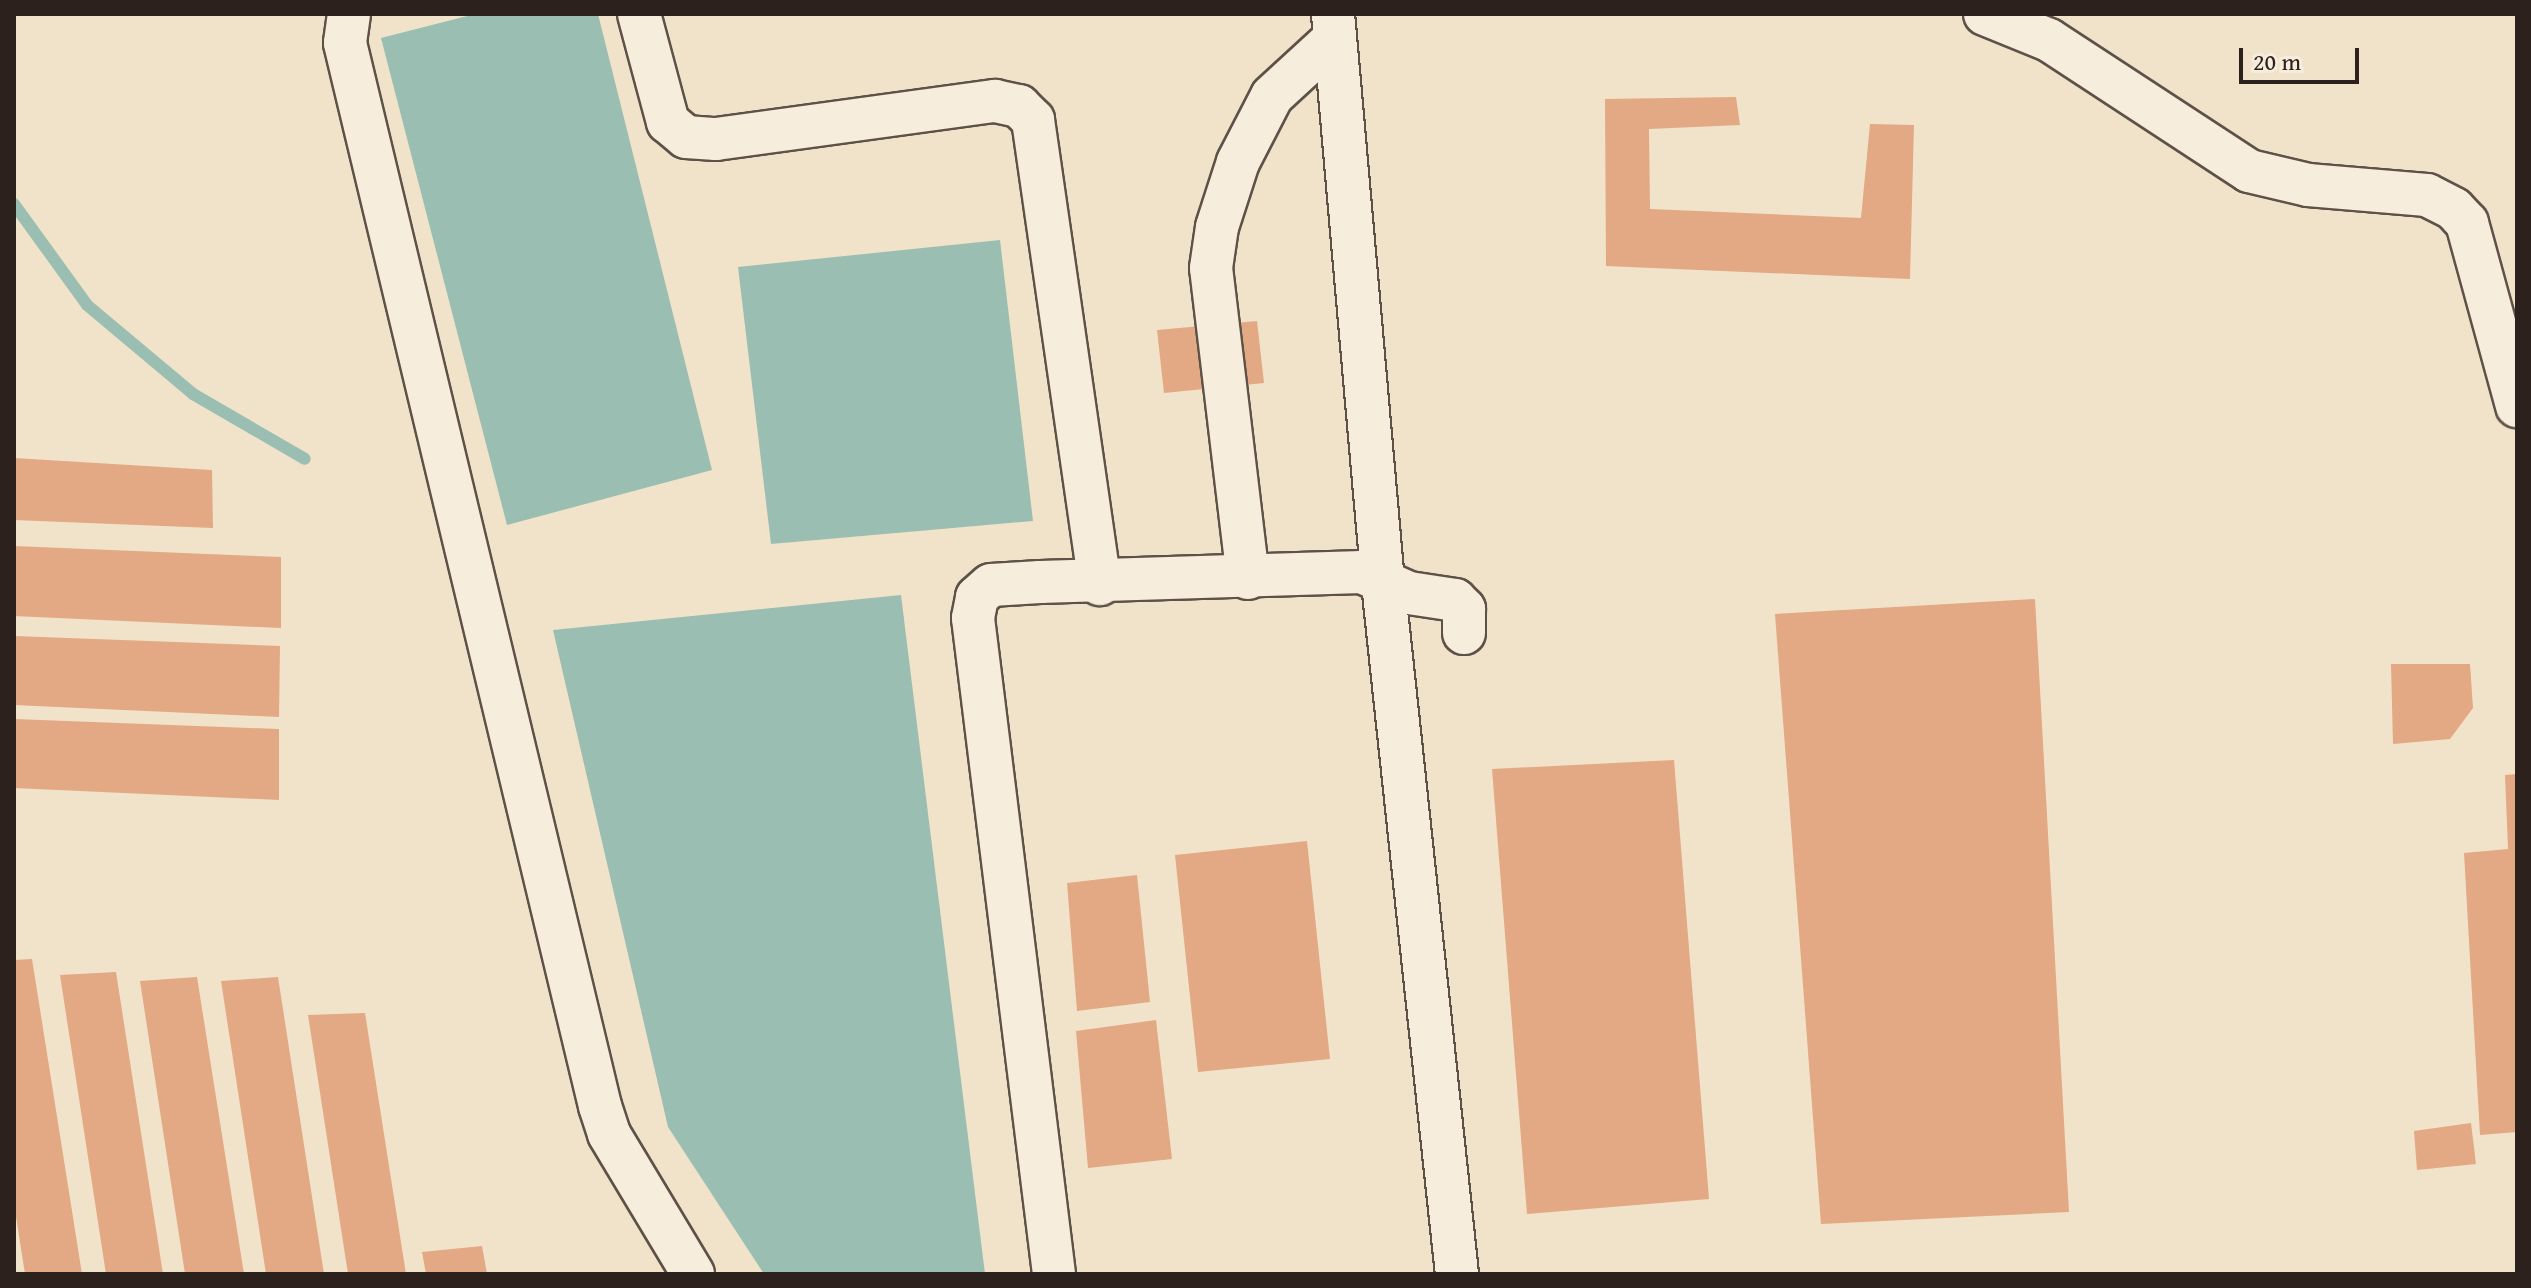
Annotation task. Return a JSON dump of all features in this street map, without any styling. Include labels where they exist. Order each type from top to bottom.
[{"type":"lane","points":[[349,14],[345,43],[600,1106],[609,1134],[693,1274]]},
{"type":"lane","points":[[639,14],[668,122],[686,137],[716,139],[995,101],[1019,106],[1033,120],[1100,584]]},
{"type":"lane","points":[[1985,14],[2049,40],[2249,171],[2308,185],[2427,195],[2454,209],[2467,223],[2517,406]]},
{"type":"lane","points":[[1248,578],[1211,268],[1217,227],[1238,162],[1272,96],[1334,27]]},
{"type":"lane","points":[[1334,27],[1383,583],[1457,1274]]},
{"type":"lane","points":[[1054,1274],[973,618],[977,597],[991,585],[1100,584],[1362,572],[1383,583],[1455,600],[1464,609],[1464,633]]},
{"type":"water","points":[[475,14],[598,14],[712,470],[507,525],[381,38]]},
{"type":"water","points":[[1000,240],[1033,521],[771,544],[738,267]]},
{"type":"water","points":[[901,595],[985,1274],[764,1274],[668,1127],[553,630]]},
{"type":"building","points":[[1736,97],[1740,125],[1649,129],[1650,209],[1861,218],[1870,124],[1914,125],[1910,279],[1606,266],[1605,99]]},
{"type":"building","points":[[1257,321],[1264,383],[1164,393],[1157,330]]},
{"type":"building","points":[[14,458],[212,470],[213,528],[14,520]]},
{"type":"building","points":[[14,546],[281,557],[281,628],[14,616]]},
{"type":"building","points":[[2035,599],[2069,1212],[1821,1224],[1775,614]]},
{"type":"building","points":[[14,636],[280,646],[279,717],[14,705]]},
{"type":"building","points":[[2391,664],[2470,664],[2473,708],[2450,739],[2393,744]]},
{"type":"building","points":[[14,719],[279,729],[279,800],[14,788]]},
{"type":"building","points":[[1674,760],[1709,1199],[1527,1214],[1492,769]]},
{"type":"building","points":[[2517,774],[2517,1132],[2480,1135],[2464,853],[2508,849],[2505,775]]},
{"type":"building","points":[[1307,841],[1330,1059],[1198,1072],[1175,855]]},
{"type":"building","points":[[1137,875],[1150,1002],[1077,1011],[1067,883]]},
{"type":"building","points":[[32,959],[82,1274],[25,1274],[14,1204],[14,960]]},
{"type":"building","points":[[116,972],[163,1274],[106,1274],[60,975]]},
{"type":"building","points":[[197,977],[244,1274],[185,1274],[140,981]]},
{"type":"building","points":[[278,977],[324,1274],[266,1274],[221,981]]},
{"type":"building","points":[[365,1013],[406,1274],[348,1274],[308,1015]]},
{"type":"building","points":[[1156,1020],[1172,1159],[1088,1168],[1076,1031]]},
{"type":"building","points":[[2471,1123],[2476,1164],[2417,1170],[2414,1131]]},
{"type":"building","points":[[482,1246],[487,1274],[426,1274],[422,1252]]},
{"type":"waterway","points":[[14,204],[87,305],[193,394],[305,459]]}]
